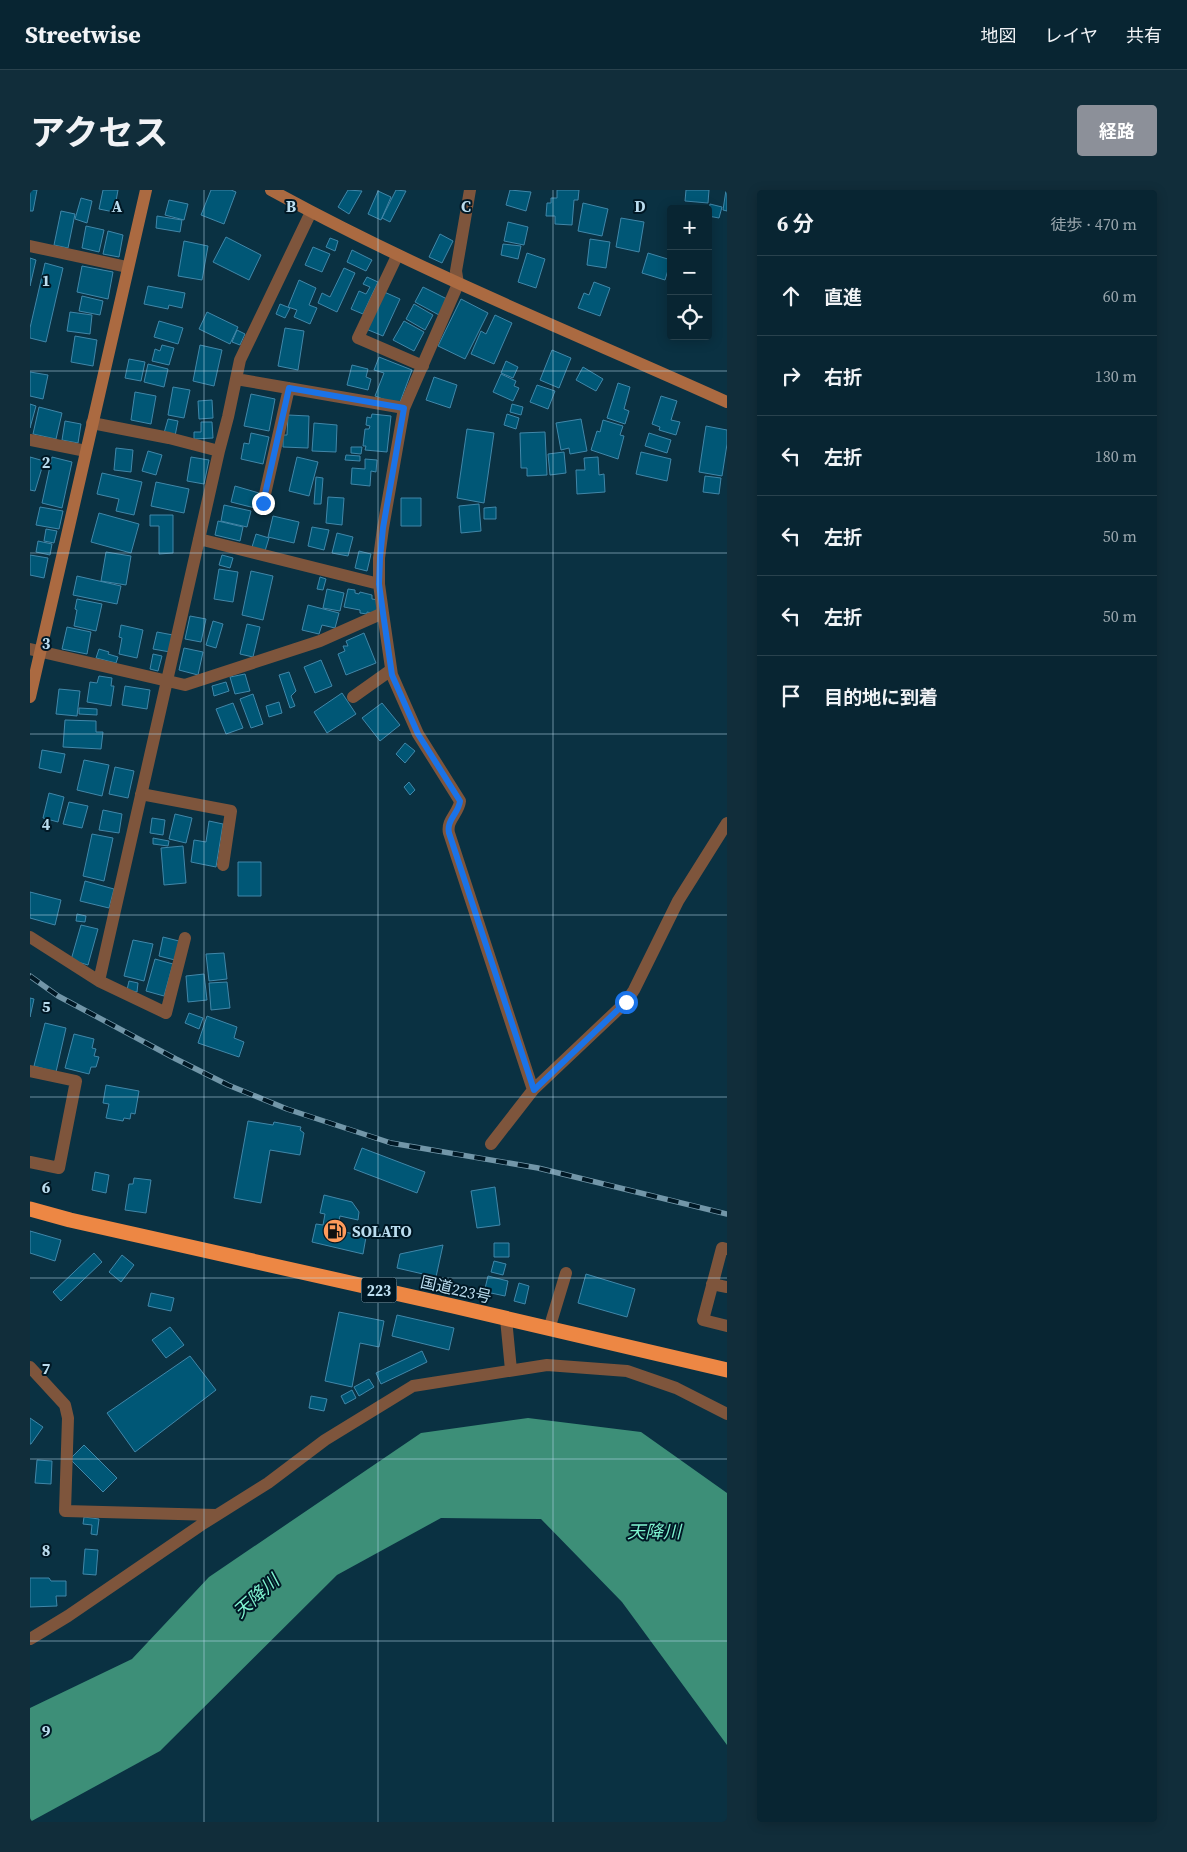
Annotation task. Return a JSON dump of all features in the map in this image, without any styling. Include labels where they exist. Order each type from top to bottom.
[{"type":"highway","name":"国道223号","points":[[30,1209],[70,1220],[727,1370]]},
{"type":"street","points":[[30,697],[35,650],[86,451],[146,190]]},
{"type":"street","points":[[271,190],[397,256],[727,402]]},
{"type":"street","points":[[470,190],[456,271],[458,284],[404,408],[383,528],[379,584],[391,670],[418,734],[460,801],[449,822],[449,833],[534,1090]]},
{"type":"street","points":[[99,981],[240,360],[311,212]]},
{"type":"street","points":[[30,246],[127,267]]},
{"type":"street","points":[[397,256],[358,338],[423,366]]},
{"type":"street","points":[[236,379],[404,408]]},
{"type":"street","points":[[263,503],[289,388]]},
{"type":"street","points":[[92,422],[169,438],[218,451]]},
{"type":"street","points":[[30,440],[86,451]]},
{"type":"street","points":[[199,539],[379,584]]},
{"type":"street","points":[[35,650],[186,685],[320,641],[383,613]]},
{"type":"street","points":[[353,697],[391,670]]},
{"type":"street","points":[[141,794],[231,811],[223,865]]},
{"type":"street","points":[[491,1144],[534,1090],[621,1009],[630,996],[678,900],[727,823]]},
{"type":"street","points":[[30,937],[99,981],[166,1013],[185,938]]},
{"type":"street","points":[[30,1071],[76,1081],[59,1168],[30,1162]]},
{"type":"street","points":[[727,1249],[722,1248],[703,1320],[727,1326]]},
{"type":"street","points":[[549,1329],[566,1273]]},
{"type":"street","points":[[712,1284],[727,1287]]},
{"type":"street","points":[[506,1319],[511,1370]]},
{"type":"street","points":[[30,1639],[68,1616],[216,1515],[268,1483],[325,1440],[413,1386],[546,1365],[626,1371],[676,1388],[727,1414]]},
{"type":"street","points":[[30,1367],[65,1405],[68,1418],[65,1511],[216,1515]]},
{"type":"water","name":"天降川","points":[[528,1418],[641,1432],[727,1493],[727,1745],[622,1602],[541,1519],[441,1518],[337,1575],[160,1751],[30,1822],[30,1708],[132,1659],[209,1577],[421,1433]]},
{"type":"building","points":[[30,190],[37,190],[33,211],[30,211]]},
{"type":"building","points":[[103,190],[118,190],[114,212],[99,209]]},
{"type":"building","points":[[211,190],[231,190],[236,192],[224,224],[201,215]]},
{"type":"building","points":[[348,190],[362,191],[349,214],[338,207]]},
{"type":"building","points":[[396,190],[406,191],[390,222],[382,218]]},
{"type":"building","points":[[510,190],[531,192],[526,211],[506,205]]},
{"type":"building","points":[[557,190],[579,190],[578,200],[574,200],[572,225],[555,224],[555,216],[546,216],[547,203],[551,203],[551,198],[557,198]]},
{"type":"building","points":[[686,190],[709,190],[708,203],[685,201]]},
{"type":"building","points":[[727,190],[727,211],[723,210]]},
{"type":"building","points":[[378,191],[391,197],[381,220],[368,214]]},
{"type":"building","points":[[81,198],[92,201],[87,223],[75,219]]},
{"type":"building","points":[[169,200],[188,204],[184,220],[165,215]]},
{"type":"building","points":[[583,203],[608,209],[602,236],[578,231]]},
{"type":"building","points":[[710,204],[722,207],[719,218],[712,217],[712,205]]},
{"type":"building","points":[[61,211],[75,214],[68,248],[54,245]]},
{"type":"building","points":[[157,216],[182,220],[180,232],[156,228]]},
{"type":"building","points":[[621,218],[644,222],[639,252],[616,247]]},
{"type":"building","points":[[508,222],[528,227],[524,245],[504,241]]},
{"type":"building","points":[[86,226],[104,230],[99,252],[82,248]]},
{"type":"building","points":[[108,231],[123,235],[119,257],[103,254]]},
{"type":"building","points":[[440,234],[453,241],[442,263],[429,257]]},
{"type":"building","points":[[226,237],[261,255],[249,280],[213,262]]},
{"type":"building","points":[[330,238],[338,241],[335,251],[326,247]]},
{"type":"building","points":[[590,239],[610,242],[606,268],[587,265]]},
{"type":"building","points":[[184,241],[208,246],[202,280],[178,276]]},
{"type":"building","points":[[503,244],[521,246],[518,259],[501,255]]},
{"type":"building","points":[[313,247],[330,254],[322,272],[305,265]]},
{"type":"building","points":[[352,250],[372,260],[366,271],[347,262]]},
{"type":"building","points":[[527,253],[545,259],[536,288],[518,282]]},
{"type":"building","points":[[648,253],[667,259],[665,280],[642,273]]},
{"type":"building","points":[[30,258],[36,260],[30,286]]},
{"type":"building","points":[[45,263],[63,268],[46,342],[30,338],[30,328]]},
{"type":"building","points":[[82,266],[113,272],[108,299],[77,292]]},
{"type":"building","points":[[344,268],[355,273],[337,312],[318,303],[322,293],[330,297]]},
{"type":"building","points":[[367,277],[378,282],[363,314],[351,309],[359,291],[366,294],[370,287],[363,284]]},
{"type":"building","points":[[299,280],[316,288],[309,305],[317,308],[310,324],[294,317],[297,310],[288,307]]},
{"type":"building","points":[[594,282],[610,288],[600,316],[578,308],[584,293],[589,295]]},
{"type":"building","points":[[148,286],[185,293],[182,308],[169,305],[168,309],[144,304]]},
{"type":"building","points":[[423,287],[447,299],[439,315],[415,302]]},
{"type":"building","points":[[382,291],[400,299],[383,336],[366,329]]},
{"type":"building","points":[[82,296],[103,301],[100,315],[79,311]]},
{"type":"building","points":[[461,299],[488,313],[465,359],[438,346]]},
{"type":"building","points":[[280,304],[290,308],[285,318],[276,314]]},
{"type":"building","points":[[414,304],[433,315],[425,330],[406,319]]},
{"type":"building","points":[[70,312],[92,315],[90,334],[67,331]]},
{"type":"building","points":[[207,312],[238,327],[230,344],[199,329]]},
{"type":"building","points":[[495,315],[512,323],[494,364],[471,354],[481,331],[486,334]]},
{"type":"building","points":[[159,321],[183,328],[178,344],[154,337]]},
{"type":"building","points":[[404,321],[424,332],[414,351],[393,340]]},
{"type":"building","points":[[285,328],[304,331],[298,370],[278,366]]},
{"type":"building","points":[[237,330],[245,334],[240,345],[232,342]]},
{"type":"building","points":[[75,336],[97,340],[93,366],[71,362]]},
{"type":"building","points":[[162,345],[174,348],[169,365],[152,361],[155,349],[160,351]]},
{"type":"building","points":[[200,345],[222,350],[214,386],[193,381]]},
{"type":"building","points":[[552,350],[571,358],[559,388],[540,380]]},
{"type":"building","points":[[379,357],[412,370],[399,405],[375,396],[384,373],[374,370]]},
{"type":"building","points":[[129,359],[145,362],[141,381],[125,378]]},
{"type":"building","points":[[506,361],[518,367],[513,378],[501,373]]},
{"type":"building","points":[[148,364],[168,369],[164,387],[144,382]]},
{"type":"building","points":[[352,365],[368,369],[366,377],[371,379],[368,390],[347,385]]},
{"type":"building","points":[[583,367],[603,379],[596,391],[576,380]]},
{"type":"building","points":[[30,372],[48,375],[43,399],[30,396]]},
{"type":"building","points":[[501,374],[516,381],[514,386],[519,388],[513,401],[493,392]]},
{"type":"building","points":[[434,377],[457,385],[450,408],[426,400]]},
{"type":"building","points":[[618,383],[630,387],[624,409],[629,411],[625,424],[607,418]]},
{"type":"building","points":[[537,385],[555,391],[548,409],[530,402]]},
{"type":"building","points":[[173,387],[190,390],[184,418],[168,415]]},
{"type":"building","points":[[135,392],[156,396],[151,424],[131,420]]},
{"type":"building","points":[[251,394],[275,399],[269,431],[244,426]]},
{"type":"building","points":[[661,396],[677,401],[671,420],[680,422],[676,435],[659,430],[660,427],[652,424]]},
{"type":"building","points":[[212,400],[213,418],[199,419],[198,401]]},
{"type":"building","points":[[30,404],[36,406],[30,428]]},
{"type":"building","points":[[512,404],[523,407],[521,415],[510,412]]},
{"type":"building","points":[[39,407],[62,413],[56,439],[33,434]]},
{"type":"building","points":[[372,414],[391,416],[387,452],[365,450],[366,446],[363,446],[365,429],[369,429],[370,426],[366,425],[367,417],[371,418]]},
{"type":"building","points":[[507,414],[519,418],[516,429],[504,425]]},
{"type":"building","points":[[288,415],[309,416],[308,448],[283,447],[283,435],[287,435]]},
{"type":"building","points":[[168,419],[178,421],[175,436],[164,433]]},
{"type":"building","points":[[581,419],[587,451],[570,454],[569,448],[561,450],[556,423]]},
{"type":"building","points":[[603,420],[623,426],[620,435],[624,436],[618,459],[591,450],[597,431],[600,432]]},
{"type":"building","points":[[65,421],[81,424],[78,443],[62,440]]},
{"type":"building","points":[[201,422],[212,422],[213,438],[194,439],[194,432],[201,432]]},
{"type":"building","points":[[314,423],[337,425],[336,452],[312,451]]},
{"type":"building","points":[[706,426],[727,430],[727,444],[722,476],[699,472]]},
{"type":"building","points":[[467,429],[494,433],[484,503],[457,498]]},
{"type":"building","points":[[545,432],[547,475],[527,476],[527,468],[521,468],[520,433]]},
{"type":"building","points":[[251,433],[269,437],[263,464],[241,459],[244,443],[249,444]]},
{"type":"building","points":[[649,433],[671,440],[667,453],[645,446]]},
{"type":"building","points":[[351,447],[362,447],[361,454],[351,453]]},
{"type":"building","points":[[116,448],[133,450],[131,472],[114,470]]},
{"type":"building","points":[[148,451],[162,455],[156,475],[142,471]]},
{"type":"building","points":[[564,452],[566,473],[550,475],[548,454]]},
{"type":"building","points":[[641,452],[671,459],[667,481],[636,474]]},
{"type":"building","points":[[346,455],[360,456],[360,461],[345,460]]},
{"type":"building","points":[[30,457],[44,461],[35,491],[30,490]]},
{"type":"building","points":[[52,457],[72,462],[62,508],[42,503]]},
{"type":"building","points":[[191,457],[209,460],[204,484],[187,481]]},
{"type":"building","points":[[297,457],[318,462],[309,496],[289,491]]},
{"type":"building","points":[[598,457],[599,475],[604,474],[605,492],[577,494],[576,470],[585,470],[584,458]]},
{"type":"building","points":[[365,459],[377,460],[376,472],[371,471],[370,486],[351,484],[352,468],[365,469]]},
{"type":"building","points":[[102,473],[142,482],[134,515],[116,511],[119,499],[97,494]]},
{"type":"building","points":[[705,476],[721,478],[719,494],[703,492]]},
{"type":"building","points":[[316,477],[323,478],[321,504],[314,504]]},
{"type":"building","points":[[156,482],[189,489],[184,513],[151,506]]},
{"type":"building","points":[[235,486],[259,493],[255,508],[231,502]]},
{"type":"building","points":[[328,497],[344,498],[342,525],[326,523]]},
{"type":"building","points":[[401,498],[421,498],[421,526],[401,526]]},
{"type":"building","points":[[479,504],[481,531],[461,533],[459,506]]},
{"type":"building","points":[[224,505],[251,511],[247,527],[221,521]]},
{"type":"building","points":[[40,507],[63,511],[59,529],[36,525]]},
{"type":"building","points":[[496,507],[496,519],[484,519],[484,508]]},
{"type":"building","points":[[99,513],[139,524],[131,553],[91,542]]},
{"type":"building","points":[[150,515],[173,515],[173,553],[159,554],[159,526],[150,526]]},
{"type":"building","points":[[273,516],[299,522],[294,543],[268,537]]},
{"type":"building","points":[[218,521],[243,527],[240,541],[215,535]]},
{"type":"building","points":[[312,527],[329,530],[324,550],[308,546]]},
{"type":"building","points":[[46,529],[57,531],[54,543],[44,541]]},
{"type":"building","points":[[337,533],[353,537],[348,556],[332,553]]},
{"type":"building","points":[[256,534],[269,538],[265,551],[252,547]]},
{"type":"building","points":[[38,541],[52,544],[50,555],[36,552]]},
{"type":"building","points":[[359,551],[371,554],[367,571],[355,568]]},
{"type":"building","points":[[106,552],[131,556],[126,585],[101,581]]},
{"type":"building","points":[[30,555],[48,558],[44,578],[30,575]]},
{"type":"building","points":[[222,555],[233,558],[230,568],[219,565]]},
{"type":"building","points":[[219,569],[238,572],[233,602],[214,599]]},
{"type":"building","points":[[251,571],[273,576],[263,620],[242,615]]},
{"type":"building","points":[[77,576],[121,586],[117,604],[73,595]]},
{"type":"building","points":[[320,577],[326,579],[323,590],[317,589]]},
{"type":"building","points":[[327,589],[344,593],[340,611],[323,608]]},
{"type":"building","points":[[348,589],[355,590],[355,593],[359,594],[360,592],[372,595],[372,599],[379,600],[376,614],[360,613],[360,610],[344,607]]},
{"type":"building","points":[[77,599],[102,604],[96,631],[74,626]]},
{"type":"building","points":[[308,605],[339,613],[335,628],[322,625],[319,634],[302,630]]},
{"type":"building","points":[[190,616],[206,619],[201,642],[185,639]]},
{"type":"building","points":[[213,621],[223,624],[216,648],[206,645]]},
{"type":"building","points":[[247,624],[260,627],[253,657],[240,654]]},
{"type":"building","points":[[121,625],[143,630],[137,658],[119,654],[122,638],[119,637]]},
{"type":"building","points":[[67,627],[91,632],[87,654],[62,649]]},
{"type":"building","points":[[157,632],[173,635],[170,652],[153,649]]},
{"type":"building","points":[[364,633],[376,663],[346,675],[338,654],[345,651],[343,646],[348,646],[346,641]]},
{"type":"building","points":[[184,648],[203,652],[198,675],[179,670]]},
{"type":"building","points":[[99,649],[118,657],[116,663],[96,658]]},
{"type":"building","points":[[153,654],[162,656],[158,671],[150,669]]},
{"type":"building","points":[[321,660],[332,686],[315,693],[304,667]]},
{"type":"building","points":[[289,672],[296,691],[291,696],[295,706],[290,708],[279,675]]},
{"type":"building","points":[[245,674],[250,691],[235,694],[230,677]]},
{"type":"building","points":[[99,676],[112,678],[111,686],[114,686],[111,706],[87,702],[90,682],[97,683]]},
{"type":"building","points":[[226,682],[229,691],[214,696],[212,686]]},
{"type":"building","points":[[125,686],[150,690],[147,709],[122,705]]},
{"type":"building","points":[[59,689],[80,691],[77,716],[56,714]]},
{"type":"building","points":[[342,693],[356,714],[327,733],[314,712]]},
{"type":"building","points":[[253,694],[263,724],[251,728],[240,699]]},
{"type":"building","points":[[279,702],[282,713],[269,717],[266,706]]},
{"type":"building","points":[[233,703],[243,728],[226,734],[216,709]]},
{"type":"building","points":[[382,703],[400,725],[380,741],[362,718]]},
{"type":"building","points":[[79,708],[97,709],[97,715],[79,714]]},
{"type":"building","points":[[65,720],[96,721],[96,732],[103,732],[101,749],[63,747]]},
{"type":"building","points":[[405,743],[415,751],[405,763],[396,754]]},
{"type":"building","points":[[42,750],[65,754],[61,773],[39,768]]},
{"type":"building","points":[[84,760],[109,765],[102,796],[77,790]]},
{"type":"building","points":[[115,767],[134,771],[128,798],[109,794]]},
{"type":"building","points":[[409,782],[415,790],[410,795],[404,787]]},
{"type":"building","points":[[49,793],[64,797],[58,822],[43,818]]},
{"type":"building","points":[[69,802],[88,806],[82,828],[63,824]]},
{"type":"building","points":[[103,810],[122,814],[119,833],[99,830]]},
{"type":"building","points":[[175,814],[192,818],[186,843],[169,839]]},
{"type":"building","points":[[152,818],[165,820],[163,835],[150,833]]},
{"type":"building","points":[[209,821],[223,824],[216,867],[191,862],[194,840],[206,842]]},
{"type":"building","points":[[92,834],[113,838],[104,881],[83,876]]},
{"type":"building","points":[[153,838],[169,841],[168,846],[153,844]]},
{"type":"building","points":[[183,846],[186,883],[164,885],[161,848]]},
{"type":"building","points":[[238,862],[261,862],[261,896],[238,896]]},
{"type":"building","points":[[85,881],[114,889],[109,908],[80,901]]},
{"type":"building","points":[[30,892],[61,900],[55,925],[30,918]]},
{"type":"building","points":[[77,914],[86,916],[85,922],[76,921]]},
{"type":"building","points":[[81,925],[98,929],[88,965],[71,960]]},
{"type":"building","points":[[163,937],[179,941],[175,960],[159,956]]},
{"type":"building","points":[[133,940],[153,944],[144,981],[124,976]]},
{"type":"building","points":[[224,953],[227,979],[209,981],[206,954]]},
{"type":"building","points":[[155,959],[173,964],[164,996],[146,991]]},
{"type":"building","points":[[204,974],[207,1000],[188,1002],[186,976]]},
{"type":"building","points":[[129,981],[138,983],[137,992],[127,990]]},
{"type":"building","points":[[227,982],[230,1008],[211,1010],[209,983]]},
{"type":"building","points":[[30,998],[34,999],[30,1017]]},
{"type":"building","points":[[189,1013],[203,1018],[199,1029],[185,1023]]},
{"type":"building","points":[[207,1016],[237,1027],[234,1038],[244,1042],[239,1057],[198,1043]]},
{"type":"building","points":[[45,1023],[66,1028],[56,1072],[34,1066]]},
{"type":"building","points":[[74,1034],[94,1039],[92,1048],[96,1049],[94,1056],[99,1057],[96,1067],[91,1067],[89,1074],[65,1068]]},
{"type":"building","points":[[106,1085],[139,1091],[135,1114],[131,1113],[130,1119],[124,1118],[123,1121],[106,1118],[109,1104],[103,1103]]},
{"type":"building","points":[[248,1121],[273,1125],[274,1122],[301,1127],[300,1130],[304,1133],[300,1155],[270,1150],[261,1203],[234,1198]]},
{"type":"building","points":[[362,1148],[425,1172],[417,1193],[354,1169]]},
{"type":"building","points":[[95,1172],[109,1175],[106,1193],[92,1190]]},
{"type":"building","points":[[134,1178],[151,1180],[146,1213],[125,1210],[129,1184],[133,1184]]},
{"type":"building","points":[[495,1187],[500,1225],[477,1228],[471,1191]]},
{"type":"building","points":[[324,1195],[352,1202],[359,1212],[358,1220],[340,1216],[337,1230],[366,1237],[363,1254],[312,1242],[316,1224],[323,1225],[325,1214],[320,1213]]},
{"type":"building","points":[[30,1231],[61,1240],[55,1261],[30,1253]]},
{"type":"building","points":[[494,1243],[509,1243],[509,1257],[494,1257]]},
{"type":"building","points":[[443,1245],[436,1277],[397,1268],[400,1254]]},
{"type":"building","points":[[94,1253],[102,1262],[61,1301],[53,1292]]},
{"type":"building","points":[[122,1255],[134,1265],[121,1282],[109,1272]]},
{"type":"building","points":[[494,1261],[506,1264],[503,1275],[491,1272]]},
{"type":"building","points":[[586,1274],[635,1289],[627,1317],[578,1303]]},
{"type":"building","points":[[488,1276],[508,1281],[505,1296],[491,1293],[489,1298],[483,1297]]},
{"type":"building","points":[[519,1283],[529,1286],[525,1304],[514,1301]]},
{"type":"building","points":[[151,1293],[174,1298],[171,1311],[148,1306]]},
{"type":"building","points":[[339,1312],[384,1321],[379,1347],[360,1343],[352,1387],[325,1381]]},
{"type":"building","points":[[397,1315],[454,1328],[449,1350],[392,1336]]},
{"type":"building","points":[[170,1327],[184,1345],[166,1358],[152,1340]]},
{"type":"building","points":[[422,1351],[427,1362],[381,1384],[376,1373]]},
{"type":"building","points":[[190,1356],[216,1390],[135,1452],[107,1413]]},
{"type":"building","points":[[369,1379],[374,1387],[359,1396],[354,1387]]},
{"type":"building","points":[[352,1390],[356,1398],[345,1404],[341,1396]]},
{"type":"building","points":[[311,1396],[327,1399],[324,1411],[309,1408]]},
{"type":"building","points":[[30,1418],[43,1427],[31,1444],[30,1444]]},
{"type":"building","points":[[84,1445],[117,1478],[103,1492],[70,1459]]},
{"type":"building","points":[[37,1460],[52,1461],[51,1484],[35,1483]]},
{"type":"building","points":[[84,1517],[99,1519],[97,1535],[91,1534],[92,1525],[83,1524]]},
{"type":"building","points":[[85,1549],[98,1550],[96,1575],[83,1574]]},
{"type":"building","points":[[30,1578],[49,1578],[51,1581],[66,1581],[66,1596],[56,1596],[57,1606],[30,1607]]},
{"type":"railway","points":[[30,976],[58,996],[176,1059],[228,1085],[287,1109],[391,1143],[538,1168],[727,1214]]},
{"type":"place","name":"SOLATO","points":[[335,1231]]},
{"type":"route","points":[[263,503],[289,388],[404,408],[383,528],[380,558],[379,584],[391,670],[418,734],[460,801],[460,805],[449,822],[448,830],[534,1090],[621,1009],[626,1002]]}]
